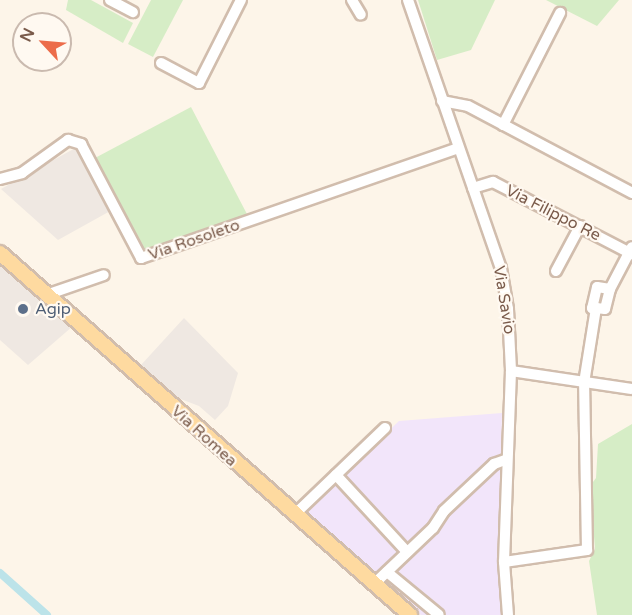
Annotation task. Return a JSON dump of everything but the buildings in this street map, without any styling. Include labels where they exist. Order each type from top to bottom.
[{"type":"main road","name":"Via Romea","points":[[0,253],[294,515],[410,615]]},
{"type":"street","points":[[110,0],[133,12]]},
{"type":"street","points":[[161,63],[199,83],[241,0]]},
{"type":"street","points":[[352,0],[361,15]]},
{"type":"street","name":"Via Savio","points":[[408,0],[501,268],[508,309],[511,371],[504,562],[508,615]]},
{"type":"street","points":[[503,125],[560,13]]},
{"type":"street","points":[[442,101],[468,106],[632,193]]},
{"type":"street","name":"Via Rosoleto","points":[[0,179],[22,173],[68,140],[81,144],[141,258],[458,147]]},
{"type":"street","name":"Via Filippo Re","points":[[473,188],[493,182],[631,251]]},
{"type":"street","points":[[556,271],[580,226]]},
{"type":"street","points":[[504,562],[587,550],[584,383],[596,309],[605,309],[610,289],[631,251]]},
{"type":"street","points":[[46,295],[104,275]]},
{"type":"street","points":[[511,371],[632,389]]},
{"type":"street","points":[[294,515],[385,428]]},
{"type":"street","points":[[374,584],[460,495],[494,464],[506,460]]},
{"type":"street","points":[[336,475],[407,552]]},
{"type":"street","points":[[387,572],[439,615]]},
{"type":"shaded area","points":[[79,146],[112,210],[58,240],[1,189]]},
{"type":"shaded area","points":[[0,262],[73,326],[28,365],[0,340]]},
{"type":"shaded area","points":[[184,318],[238,373],[228,406],[215,420],[199,406],[178,398],[141,365]]},
{"type":"shaded area","points":[[502,413],[499,562],[502,615],[421,615],[304,512],[399,421]]},
{"type":"green space","points":[[68,0],[91,0],[133,23],[123,43],[66,10]]},
{"type":"green space","points":[[151,0],[183,0],[153,57],[128,44]]},
{"type":"green space","points":[[418,0],[495,0],[471,50],[437,60]]},
{"type":"green space","points":[[546,0],[619,0],[597,26]]},
{"type":"green space","points":[[191,107],[248,216],[147,253],[139,249],[95,158]]},
{"type":"green space","points":[[632,424],[632,615],[597,615],[589,561],[595,549],[590,486],[596,478],[598,444]]},
{"type":"waterway","points":[[0,573],[47,615]]},
{"type":"place","name":"Agip","points":[[23,309]]}]
